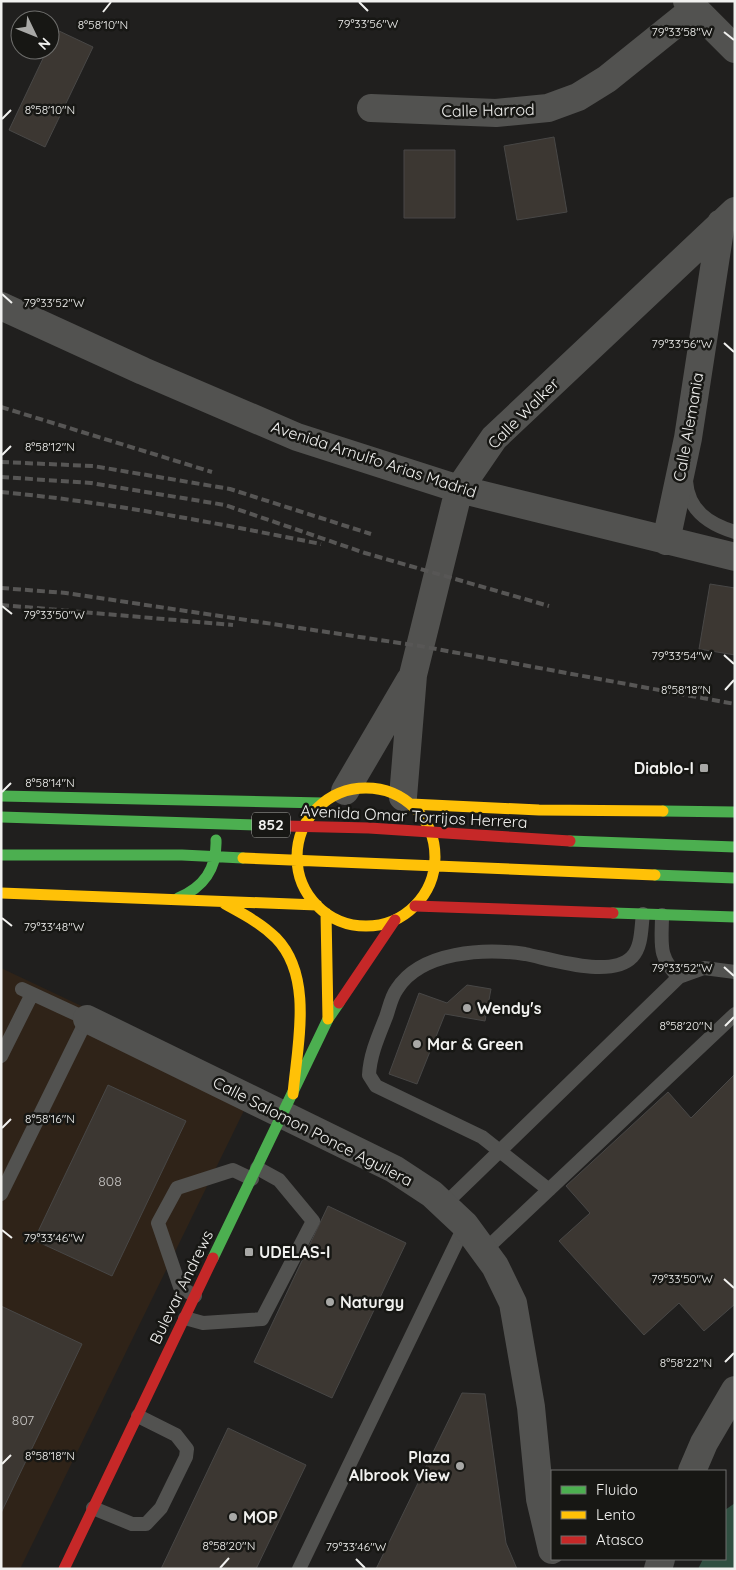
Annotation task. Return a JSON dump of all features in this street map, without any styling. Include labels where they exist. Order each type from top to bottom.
[{"type":"main road","points":[[1,796],[177,800],[334,797],[371,788],[407,801],[539,810],[735,812]]},
{"type":"main road","points":[[334,797],[305,826],[297,854],[299,873],[317,905],[326,913],[342,922],[364,926],[395,920],[415,906],[428,887],[435,865],[434,843],[426,821],[407,801]]},
{"type":"main road","points":[[177,800],[186,803],[202,814],[213,830],[217,849],[209,876],[196,890],[178,898]]},
{"type":"main road","points":[[498,879],[495,854],[499,839],[512,823],[529,812],[539,810]]},
{"type":"main road","name":"Avenida Omar Torrijos Herrera","points":[[1,817],[369,828],[524,839],[735,847]]},
{"type":"main road","name":"852","points":[[1,855],[182,855],[735,878]]},
{"type":"main road","points":[[1,893],[178,898],[219,902],[317,905]]},
{"type":"main road","points":[[508,896],[525,908],[535,911]]},
{"type":"main road","points":[[219,902],[246,913],[264,926],[284,947],[293,964],[300,994],[288,1104]]},
{"type":"main road","points":[[415,906],[735,917]]},
{"type":"main road","name":"Bulevar Andrews","points":[[326,913],[328,1019]]},
{"type":"main road","name":"Bulevar Andrews","points":[[64,1569],[328,1019],[395,920]]},
{"type":"street","points":[[690,5],[735,49]]},
{"type":"street","name":"Calle Harrod","points":[[371,108],[487,113],[548,108],[578,97],[607,79],[690,5]]},
{"type":"street","name":"Calle Alemania","points":[[666,541],[684,458],[728,217]]},
{"type":"street","name":"Calle Walker","points":[[407,801],[413,675],[458,489],[494,438],[728,217]]},
{"type":"street","name":"Avenida Arnulfo Arias Madrid","points":[[1,306],[143,371],[297,438],[458,489],[735,557]]},
{"type":"street","name":"Calle Walker","points":[[334,797],[413,675]]},
{"type":"street","name":"Calle Salomon Ponce Aguilera","points":[[87,1019],[288,1104],[432,1194],[464,1225],[495,1266],[513,1303],[531,1407],[540,1499],[551,1546]]},
{"type":"street","points":[[692,1470],[704,1443],[735,1390]]},
{"type":"lane","points":[[684,458],[687,492],[698,514],[719,527],[735,532]]},
{"type":"lane","points":[[549,1190],[482,1137],[467,1128],[376,1086],[369,1075],[371,1056],[396,990],[408,975],[430,962],[464,953],[523,954],[597,968],[622,963],[631,959],[638,948],[643,914]]},
{"type":"lane","points":[[662,914],[662,954],[667,966],[680,977]]},
{"type":"lane","points":[[444,1205],[500,1153],[680,977],[704,968],[735,972]]},
{"type":"lane","points":[[1,1056],[27,992],[87,1019],[1,1194]]},
{"type":"lane","points":[[484,1251],[735,1014]]},
{"type":"lane","points":[[184,1318],[203,1323],[262,1319],[313,1221],[279,1180],[254,1173],[233,1170],[177,1188],[158,1223],[180,1287],[195,1296]]},
{"type":"lane","points":[[299,1569],[464,1225]]},
{"type":"lane","points":[[93,1508],[132,1524],[146,1524],[161,1508],[182,1466],[187,1449],[176,1435],[138,1416]]},
{"type":"shaded area","points":[[1,968],[255,1088],[20,1569],[1,1569]]},
{"type":"green space","points":[[735,1503],[735,1569],[698,1569],[702,1560],[726,1560],[726,1509]]},
{"type":"building","points":[[60,31],[93,47],[45,147],[9,130],[42,60],[60,60]]},
{"type":"building","points":[[554,137],[567,212],[517,220],[504,146]]},
{"type":"building","points":[[404,150],[455,150],[455,218],[404,218]]},
{"type":"building","points":[[710,584],[735,588],[735,655],[699,649]]},
{"type":"building","name":"Mar & Green","points":[[467,985],[491,989],[485,1021],[445,1014],[417,1084],[389,1074],[419,993],[447,1003]]},
{"type":"building","points":[[735,1074],[735,1304],[704,1331],[679,1303],[644,1335],[559,1241],[590,1213],[566,1186],[668,1092],[691,1118]]},
{"type":"building","points":[[108,1085],[186,1121],[112,1276],[34,1240]]},
{"type":"building","name":"Naturgy","points":[[328,1206],[406,1243],[332,1398],[254,1362]]},
{"type":"building","points":[[1,1306],[82,1344],[1,1513]]},
{"type":"building","name":"Plaza Albrook View","points":[[462,1393],[485,1394],[506,1543],[517,1569],[376,1569]]},
{"type":"building","name":"MOP","points":[[228,1428],[306,1465],[256,1569],[161,1569]]},
{"type":"railway","points":[[1,407],[212,472]]},
{"type":"railway","points":[[1,462],[93,466],[230,489],[371,534]]},
{"type":"railway","points":[[1,477],[91,483],[225,505],[365,553],[549,606]]},
{"type":"railway","points":[[1,492],[122,507],[321,544]]},
{"type":"railway","points":[[1,588],[66,593],[420,646],[735,704]]},
{"type":"railway","points":[[1,605],[233,625]]},
{"type":"traffic: fast","points":[[1,796],[323,803]]},
{"type":"traffic: fast","points":[[663,811],[735,812]]},
{"type":"traffic: fast","points":[[1,817],[285,826]]},
{"type":"traffic: fast","points":[[178,898],[195,888],[207,876],[214,860],[216,840]]},
{"type":"traffic: fast","points":[[570,841],[735,847]]},
{"type":"traffic: fast","points":[[1,855],[182,855],[243,858]]},
{"type":"traffic: fast","points":[[655,875],[735,878]]},
{"type":"traffic: fast","points":[[613,913],[735,917]]},
{"type":"traffic: fast","points":[[213,1258],[328,1019],[339,1003]]},
{"type":"traffic: slow","points":[[366,788],[392,794],[415,808],[429,831],[435,857],[429,883],[415,906],[392,920],[366,926],[340,920],[317,906],[303,883],[297,857],[303,831],[317,808],[340,794],[366,788]]},
{"type":"traffic: slow","points":[[411,804],[539,810],[663,811]]},
{"type":"traffic: slow","points":[[243,858],[655,875]]},
{"type":"traffic: slow","points":[[1,893],[317,905]]},
{"type":"traffic: slow","points":[[225,904],[258,923],[276,938],[288,954],[295,972],[299,992],[300,1013],[293,1094]]},
{"type":"traffic: slow","points":[[326,913],[328,1019]]},
{"type":"traffic: jam","points":[[285,826],[369,828],[570,841]]},
{"type":"traffic: jam","points":[[415,906],[613,913]]},
{"type":"traffic: jam","points":[[339,1003],[395,920]]},
{"type":"traffic: jam","points":[[64,1569],[213,1258]]},
{"type":"place","name":"Diablo-I","points":[[704,768]]},
{"type":"place","name":"Wendy's","points":[[467,1008]]},
{"type":"place","name":"Mar & Green","points":[[417,1044]]},
{"type":"place","name":"UDELAS-I","points":[[249,1252]]},
{"type":"place","name":"Naturgy","points":[[330,1302]]},
{"type":"place","name":"Plaza Albrook View","points":[[460,1466]]},
{"type":"place","name":"MOP","points":[[233,1517]]}]
